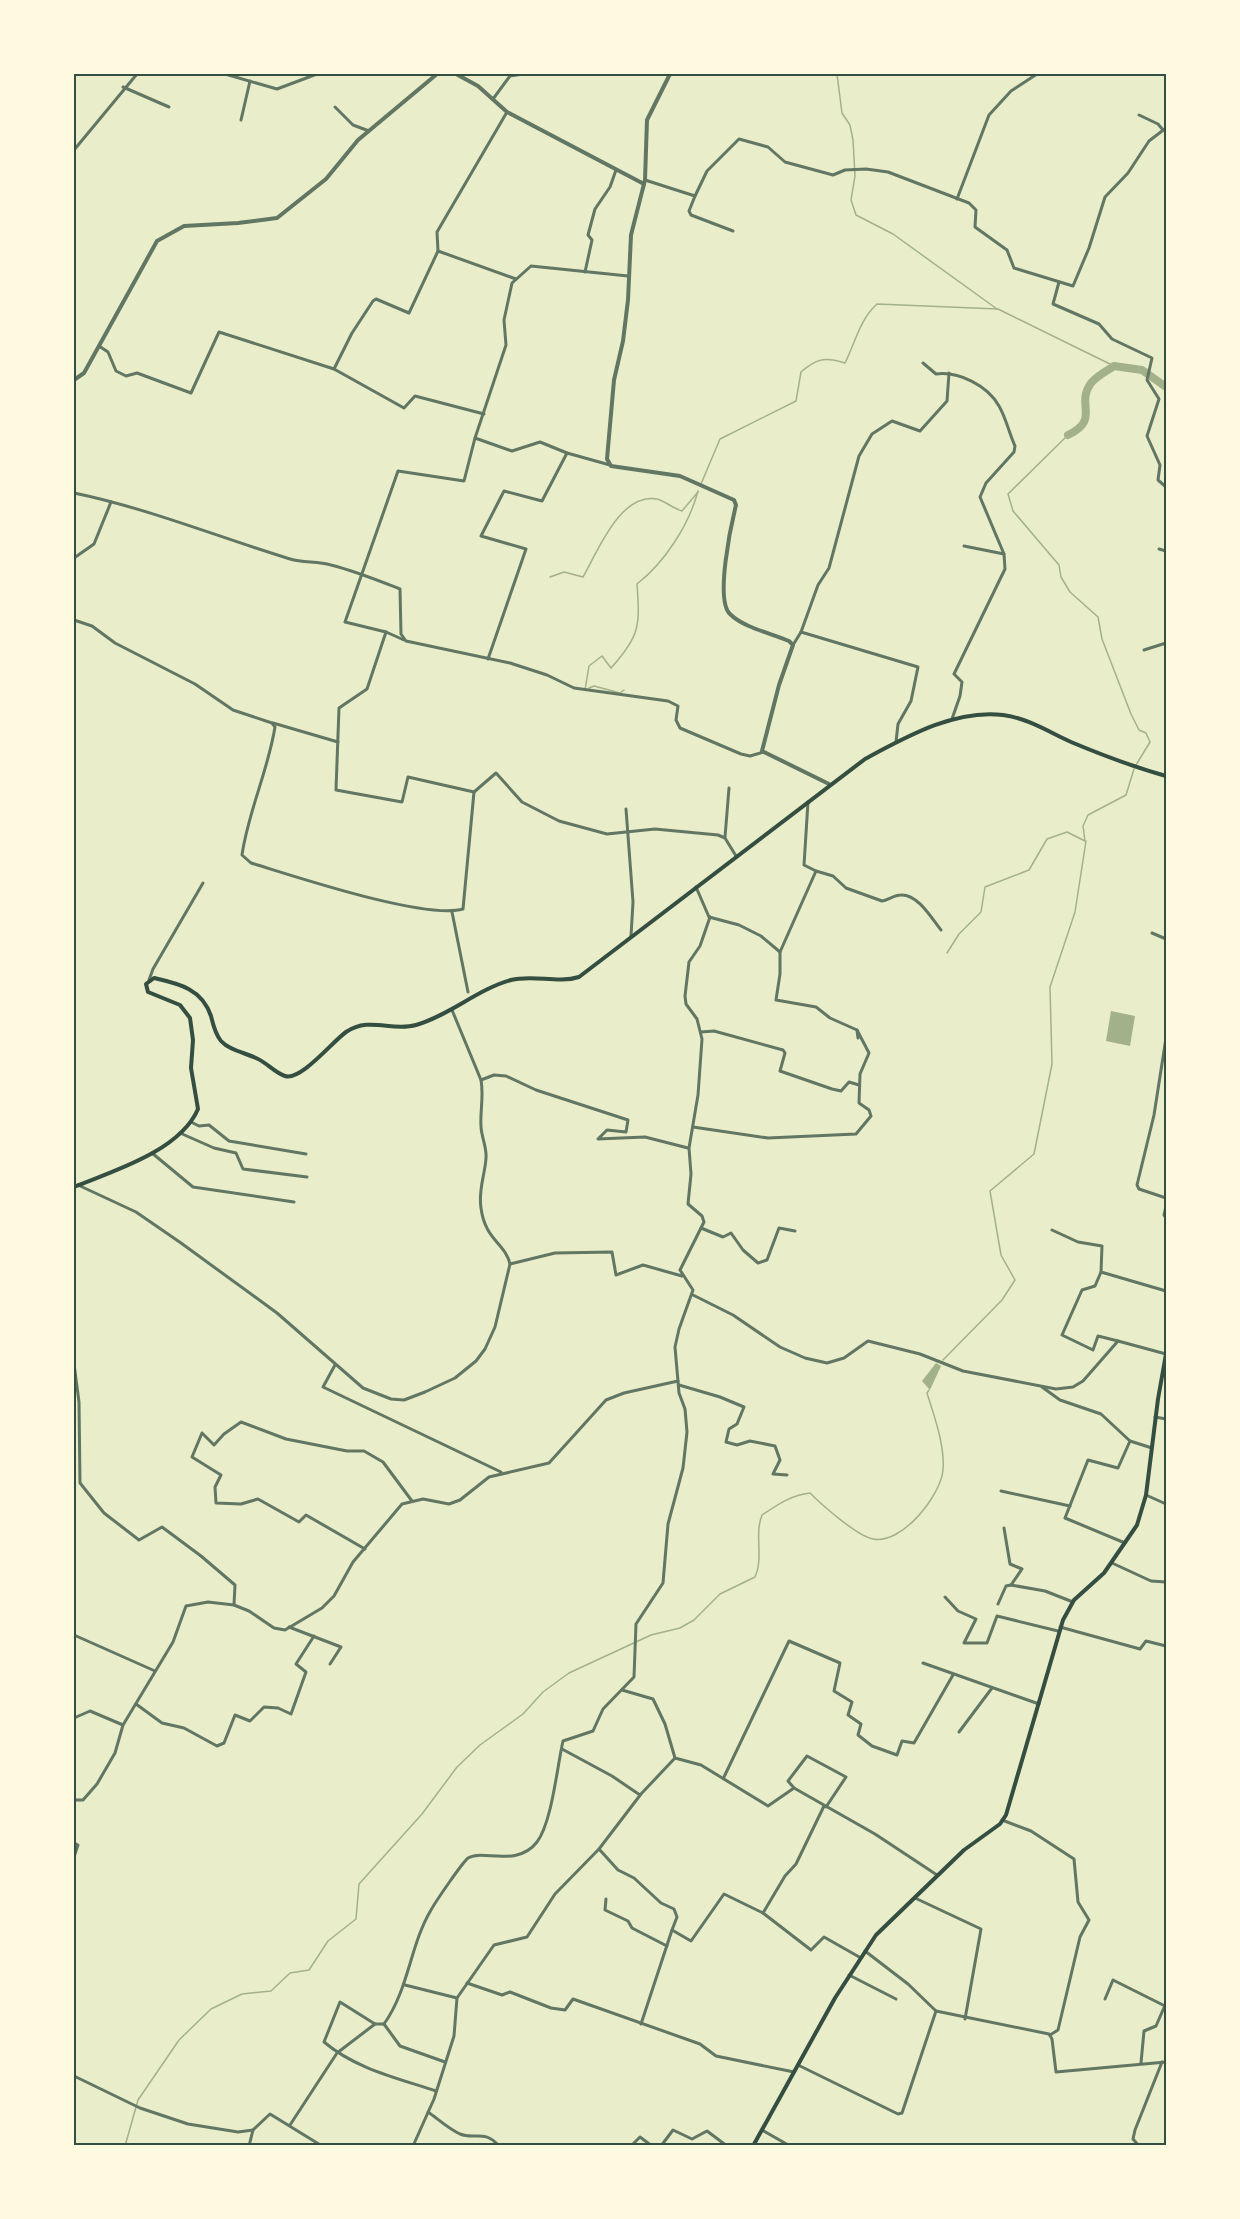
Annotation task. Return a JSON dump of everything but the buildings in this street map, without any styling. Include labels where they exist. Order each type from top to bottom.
[{"type":"main road","points":[[76,1186],[152,1153],[180,1133],[191,1122],[198,1109],[199,1101],[191,1068],[193,1026],[180,1005],[148,992],[146,984],[154,978],[192,990],[205,1001],[220,1040],[290,1077],[302,1071],[344,1034],[358,1026],[374,1023],[407,1027],[452,1010],[508,981],[531,977],[570,980],[579,976],[865,759],[896,742],[952,719],[986,714],[1016,717],[1127,763],[1167,776]]},
{"type":"main road","points":[[753,2145],[849,1975],[876,1935],[964,1850],[1002,1820],[1013,1794],[1059,1629],[1073,1602],[1096,1583],[1126,1544],[1137,1525],[1146,1495],[1155,1417],[1167,1354]]},
{"type":"street","points":[[74,150],[123,87],[137,74]]},
{"type":"street","points":[[225,74],[277,89],[317,74]]},
{"type":"street","points":[[74,380],[84,373],[157,241],[184,226],[277,218],[326,179],[358,140],[437,74]]},
{"type":"street","points":[[456,74],[478,86],[507,112],[616,170],[645,182],[695,196]]},
{"type":"street","points":[[492,99],[510,76],[523,74]]},
{"type":"street","points":[[611,466],[607,459],[614,380],[623,341],[631,235],[645,182],[647,120],[670,74]]},
{"type":"street","points":[[957,199],[989,115],[1011,91],[1036,74]]},
{"type":"street","points":[[241,120],[250,81]]},
{"type":"street","points":[[123,87],[169,107]]},
{"type":"street","points":[[335,107],[353,125],[369,131]]},
{"type":"street","points":[[334,369],[352,333],[376,298],[409,313],[438,251],[437,232],[507,112]]},
{"type":"street","points":[[733,231],[691,215],[690,211],[707,171],[739,139],[768,147],[785,162],[833,175],[866,169],[888,172],[911,178],[969,203],[975,210],[975,227],[1007,250],[1014,268],[1073,286],[1077,281],[1105,197],[1128,173],[1149,141],[1165,129],[1139,115]]},
{"type":"street","points":[[585,272],[592,240],[588,235],[595,209],[610,187],[616,170]]},
{"type":"street","points":[[438,251],[516,279]]},
{"type":"street","points":[[628,276],[531,266],[512,283],[504,320],[506,345],[475,438],[464,482],[398,471],[364,574],[345,622],[386,632],[406,640],[547,675],[574,688],[668,701],[678,706],[676,720],[680,728],[741,754],[750,756],[764,752],[830,784]]},
{"type":"street","points":[[1059,282],[1053,304],[1099,324],[1112,339],[1152,358],[1147,380],[1159,399],[1147,436],[1160,465],[1158,480],[1167,487]]},
{"type":"street","points":[[99,346],[108,352],[116,371],[126,376],[137,372],[191,393],[219,332],[334,369],[404,408],[415,396],[484,414]]},
{"type":"street","points":[[923,363],[936,374],[949,373],[985,389],[999,406],[1015,446],[1014,452],[986,483],[980,497],[1004,554],[1005,569],[954,674],[962,682],[952,719]]},
{"type":"street","points":[[764,752],[764,742],[779,685],[818,585],[829,568],[859,456],[872,434],[892,421],[920,431],[947,401],[949,373]]},
{"type":"street","points":[[475,438],[512,450],[540,442],[611,466],[680,476],[734,500],[736,505],[724,574],[725,608],[734,617],[789,641],[793,645]]},
{"type":"street","points":[[488,659],[526,549],[481,536],[504,491],[542,501],[567,453]]},
{"type":"street","points":[[74,493],[130,506],[196,530],[303,562],[327,564],[364,574],[400,589],[401,634],[406,640]]},
{"type":"street","points":[[74,558],[94,544],[111,502]]},
{"type":"street","points":[[964,546],[1004,554]]},
{"type":"street","points":[[1159,549],[1167,551]]},
{"type":"street","points":[[74,620],[92,626],[115,644],[195,684],[233,710],[338,742]]},
{"type":"street","points":[[386,632],[367,689],[339,708],[336,790],[402,802],[408,777],[474,792]]},
{"type":"street","points":[[801,632],[918,667],[911,700],[898,724],[896,742]]},
{"type":"street","points":[[1144,650],[1167,643]]},
{"type":"street","points":[[272,723],[275,727],[273,741],[260,793],[244,840],[242,855],[245,860],[320,884],[452,912],[463,909],[474,792],[496,773],[522,802],[559,821],[607,834],[629,830],[675,830],[724,838]]},
{"type":"street","points":[[729,788],[724,838],[736,856]]},
{"type":"street","points":[[808,802],[804,865],[833,876],[846,888],[882,902],[897,895],[908,896],[915,900],[941,930]]},
{"type":"street","points":[[626,808],[633,902],[631,938]]},
{"type":"street","points":[[693,1127],[768,1138],[818,1134],[830,1138],[856,1134],[871,1116],[869,1110],[859,1103],[862,1065],[869,1053],[857,1030],[831,1018],[816,1007],[776,1000],[780,974],[780,952],[816,871]]},
{"type":"street","points":[[149,980],[202,883]]},
{"type":"street","points":[[384,2024],[405,1985],[430,1911],[469,1858],[480,1855],[501,1858],[518,1854],[536,1844],[547,1822],[563,1741],[593,1731],[603,1709],[634,1677],[636,1624],[663,1583],[668,1524],[683,1468],[687,1432],[685,1409],[678,1383],[675,1347],[678,1329],[693,1290],[680,1270],[704,1222],[702,1216],[688,1204],[689,1148],[698,1095],[700,1032],[697,1019],[686,1004],[687,976],[689,962],[700,946],[710,917],[696,887]]},
{"type":"street","points":[[452,912],[468,992]]},
{"type":"street","points":[[710,917],[739,925],[761,936],[780,952]]},
{"type":"street","points":[[1152,933],[1167,939]]},
{"type":"street","points":[[76,1186],[136,1212],[182,1243],[277,1313],[363,1388],[391,1400],[404,1400],[454,1378],[476,1361],[485,1349],[495,1327],[510,1264],[508,1257],[485,1229],[480,1206],[486,1155],[481,1129],[484,1102],[481,1080],[452,1010]]},
{"type":"street","points":[[857,1030],[858,1038]]},
{"type":"street","points":[[700,1032],[714,1031],[783,1050],[785,1053],[780,1071],[832,1089],[841,1091],[849,1082],[859,1085]]},
{"type":"street","points":[[1167,1038],[1154,1115],[1137,1185],[1139,1189],[1167,1198]]},
{"type":"street","points":[[481,1080],[494,1075],[506,1076],[536,1090],[628,1120],[626,1132],[607,1130],[598,1139],[645,1137],[689,1148]]},
{"type":"street","points":[[191,1122],[198,1126],[209,1125],[229,1141],[306,1154]]},
{"type":"street","points":[[180,1133],[214,1148],[236,1153],[243,1169],[307,1177]]},
{"type":"street","points":[[152,1153],[193,1187],[294,1202]]},
{"type":"street","points":[[1167,1206],[1164,1215],[1167,1218]]},
{"type":"street","points":[[701,1228],[723,1237],[731,1233],[743,1250],[758,1263],[767,1260],[779,1228],[795,1232]]},
{"type":"street","points":[[1052,1230],[1078,1242],[1102,1246],[1101,1272],[1095,1286],[1082,1290],[1062,1335],[1093,1350],[1098,1336],[1167,1354]]},
{"type":"street","points":[[510,1264],[555,1253],[612,1252],[616,1275],[643,1265],[682,1276]]},
{"type":"street","points":[[1101,1272],[1167,1291]]},
{"type":"street","points":[[693,1295],[733,1315],[780,1347],[805,1358],[827,1363],[844,1358],[868,1341],[920,1354],[963,1371],[1056,1389],[1073,1387],[1092,1372],[1118,1341]]},
{"type":"street","points":[[74,1364],[79,1402],[80,1483],[104,1513],[139,1540],[162,1527],[201,1556],[235,1586],[234,1605]]},
{"type":"street","points":[[335,1365],[323,1387],[503,1472]]},
{"type":"street","points":[[74,1800],[83,1800],[97,1784],[115,1753],[123,1725],[177,1634],[186,1606],[208,1602],[234,1605],[249,1611],[282,1631],[322,1608],[334,1596],[353,1562],[402,1504],[423,1499],[449,1503],[460,1500],[482,1480],[503,1472],[549,1463],[606,1400],[624,1393],[678,1383],[720,1396],[744,1407],[737,1424],[729,1429],[726,1442],[737,1445],[750,1441],[775,1446],[780,1460],[773,1474],[787,1475]]},
{"type":"street","points":[[1040,1386],[1060,1400],[1101,1414],[1131,1441],[1152,1448]]},
{"type":"street","points":[[1155,1417],[1167,1419]]},
{"type":"street","points":[[365,1548],[306,1515],[299,1522],[258,1499],[241,1504],[216,1503],[215,1487],[221,1475],[192,1457],[202,1433],[214,1445],[224,1434],[241,1422],[286,1439],[347,1451],[364,1451],[383,1462],[412,1502]]},
{"type":"street","points":[[1126,1544],[1065,1518],[1088,1460],[1118,1468],[1131,1441]]},
{"type":"street","points":[[1001,1491],[1070,1506]]},
{"type":"street","points":[[1146,1495],[1167,1504]]},
{"type":"street","points":[[1004,1528],[1010,1564],[1022,1569],[1011,1585]]},
{"type":"street","points":[[1112,1563],[1151,1581],[1167,1582]]},
{"type":"street","points":[[998,1604],[1006,1586],[1011,1585],[1046,1591],[1073,1602]]},
{"type":"street","points":[[945,1597],[958,1611],[976,1619],[964,1643],[987,1643],[997,1616],[1140,1649],[1146,1641],[1167,1646]]},
{"type":"street","points":[[289,1627],[341,1647],[330,1665]]},
{"type":"street","points":[[74,1635],[155,1671]]},
{"type":"street","points":[[136,1704],[162,1723],[184,1728],[217,1746],[224,1743],[235,1715],[250,1721],[264,1707],[278,1708],[291,1714],[306,1672],[296,1664],[314,1636]]},
{"type":"street","points":[[724,1777],[789,1641],[840,1663],[834,1691],[852,1702],[848,1715],[861,1724],[858,1735],[872,1746],[897,1755],[902,1741],[914,1743],[953,1675]]},
{"type":"street","points":[[923,1663],[1039,1704]]},
{"type":"street","points":[[959,1732],[992,1688]]},
{"type":"street","points":[[622,1690],[653,1700],[665,1724],[675,1758]]},
{"type":"street","points":[[74,1718],[90,1711],[123,1725]]},
{"type":"street","points":[[561,1749],[612,1776],[640,1796]]},
{"type":"street","points":[[763,1913],[785,1876],[796,1864],[825,1807],[846,1777],[807,1756],[788,1781],[794,1788],[825,1807],[939,1876]]},
{"type":"street","points":[[675,1758],[701,1765],[768,1806],[794,1788]]},
{"type":"street","points":[[413,2145],[436,2091],[454,2036],[458,1998],[466,1983],[494,1945],[527,1937],[555,1894],[599,1849],[640,1796],[675,1758]]},
{"type":"street","points":[[865,1951],[908,1984],[936,2011],[1050,2036],[1058,2030],[1080,1937],[1089,1920],[1078,1902],[1074,1859],[1031,1831],[1002,1820]]},
{"type":"street","points":[[74,1843],[78,1845],[74,1857]]},
{"type":"street","points":[[599,1849],[618,1870],[634,1878],[661,1903],[674,1909],[677,1917],[641,2024]]},
{"type":"street","points":[[672,1930],[691,1941],[724,1894],[763,1913],[811,1950],[824,1937],[861,1958]]},
{"type":"street","points":[[915,1898],[981,1929],[965,2019]]},
{"type":"street","points":[[606,1899],[605,1910],[609,1914],[628,1921],[632,1928],[667,1946]]},
{"type":"street","points":[[849,1975],[896,1999]]},
{"type":"street","points":[[1105,2000],[1113,1980],[1166,2004],[1156,2026],[1144,2031],[1141,2063]]},
{"type":"street","points":[[466,1983],[502,1995],[510,1992],[551,2008],[565,2010],[573,1999],[700,2044],[716,2056],[794,2072]]},
{"type":"street","points":[[405,1985],[458,1998]]},
{"type":"street","points":[[384,2024],[375,2024],[340,2002],[324,2042],[363,2067],[436,2091]]},
{"type":"street","points":[[798,2065],[902,2114],[936,2011]]},
{"type":"street","points":[[290,2125],[338,2053],[375,2024]]},
{"type":"street","points":[[384,2024],[400,2046],[445,2062]]},
{"type":"street","points":[[1050,2036],[1054,2071],[1058,2073],[1164,2062],[1135,2130],[1133,2139],[1139,2145]]},
{"type":"street","points":[[74,2076],[140,2108],[188,2124],[238,2132],[253,2130]]},
{"type":"street","points":[[428,2112],[461,2135],[476,2134],[492,2138],[499,2145]]},
{"type":"street","points":[[249,2145],[253,2130],[270,2114],[322,2145]]},
{"type":"street","points":[[661,2145],[673,2130],[693,2139],[707,2130],[727,2145]]},
{"type":"street","points":[[762,2130],[790,2145]]},
{"type":"street","points":[[631,2145],[640,2137],[652,2145]]},
{"type":"shaded area","points":[[1111,1011],[1135,1016],[1130,1046],[1106,1041]]},
{"type":"shaded area","points":[[936,1363],[941,1366],[930,1390],[922,1381]]},
{"type":"waterway","points":[[837,74],[842,113],[850,125],[853,140],[855,176],[851,200],[856,215],[893,234],[997,309]]},
{"type":"waterway","points":[[701,484],[720,439],[796,401],[801,372],[812,364],[822,360],[845,363],[862,324],[877,304],[998,309],[1114,366]]},
{"type":"waterway","points":[[1068,435],[1078,429],[1086,417],[1085,398],[1091,383],[1114,366],[1142,370],[1166,387]]},
{"type":"waterway","points":[[1068,435],[1008,494],[1013,511],[1059,565],[1061,577],[1070,592],[1098,617],[1102,639],[1131,714],[1139,730],[1146,733],[1150,742],[1136,765]]},
{"type":"waterway","points":[[585,690],[589,666],[602,656],[611,668],[628,647],[638,621],[637,584],[657,565],[675,542],[689,517],[698,491]]},
{"type":"waterway","points":[[550,577],[564,572],[583,577],[611,526],[632,505],[644,499],[657,499],[682,511],[698,492]]},
{"type":"waterway","points":[[589,688],[594,686],[620,693],[624,690]]},
{"type":"waterway","points":[[1085,841],[1083,826],[1088,815],[1126,795],[1134,769]]},
{"type":"waterway","points":[[947,953],[959,934],[981,912],[985,887],[1029,870],[1047,839],[1067,832],[1085,841]]},
{"type":"waterway","points":[[943,1360],[1002,1300],[1015,1280],[1001,1255],[990,1191],[1034,1154],[1052,1064],[1050,987],[1075,912],[1086,841]]},
{"type":"waterway","points":[[125,2146],[138,2100],[179,2040],[211,2009],[242,1994],[271,1991],[290,1973],[309,1970],[328,1941],[356,1919],[359,1884],[422,1814],[457,1767],[480,1745],[523,1714],[543,1692],[569,1673],[651,1635],[680,1628],[694,1620],[720,1594],[755,1577],[759,1562],[759,1530],[762,1515],[790,1498],[810,1493],[849,1526],[873,1539],[884,1539],[896,1534],[918,1516],[935,1492],[943,1470],[941,1441],[927,1393],[929,1390]]}]
